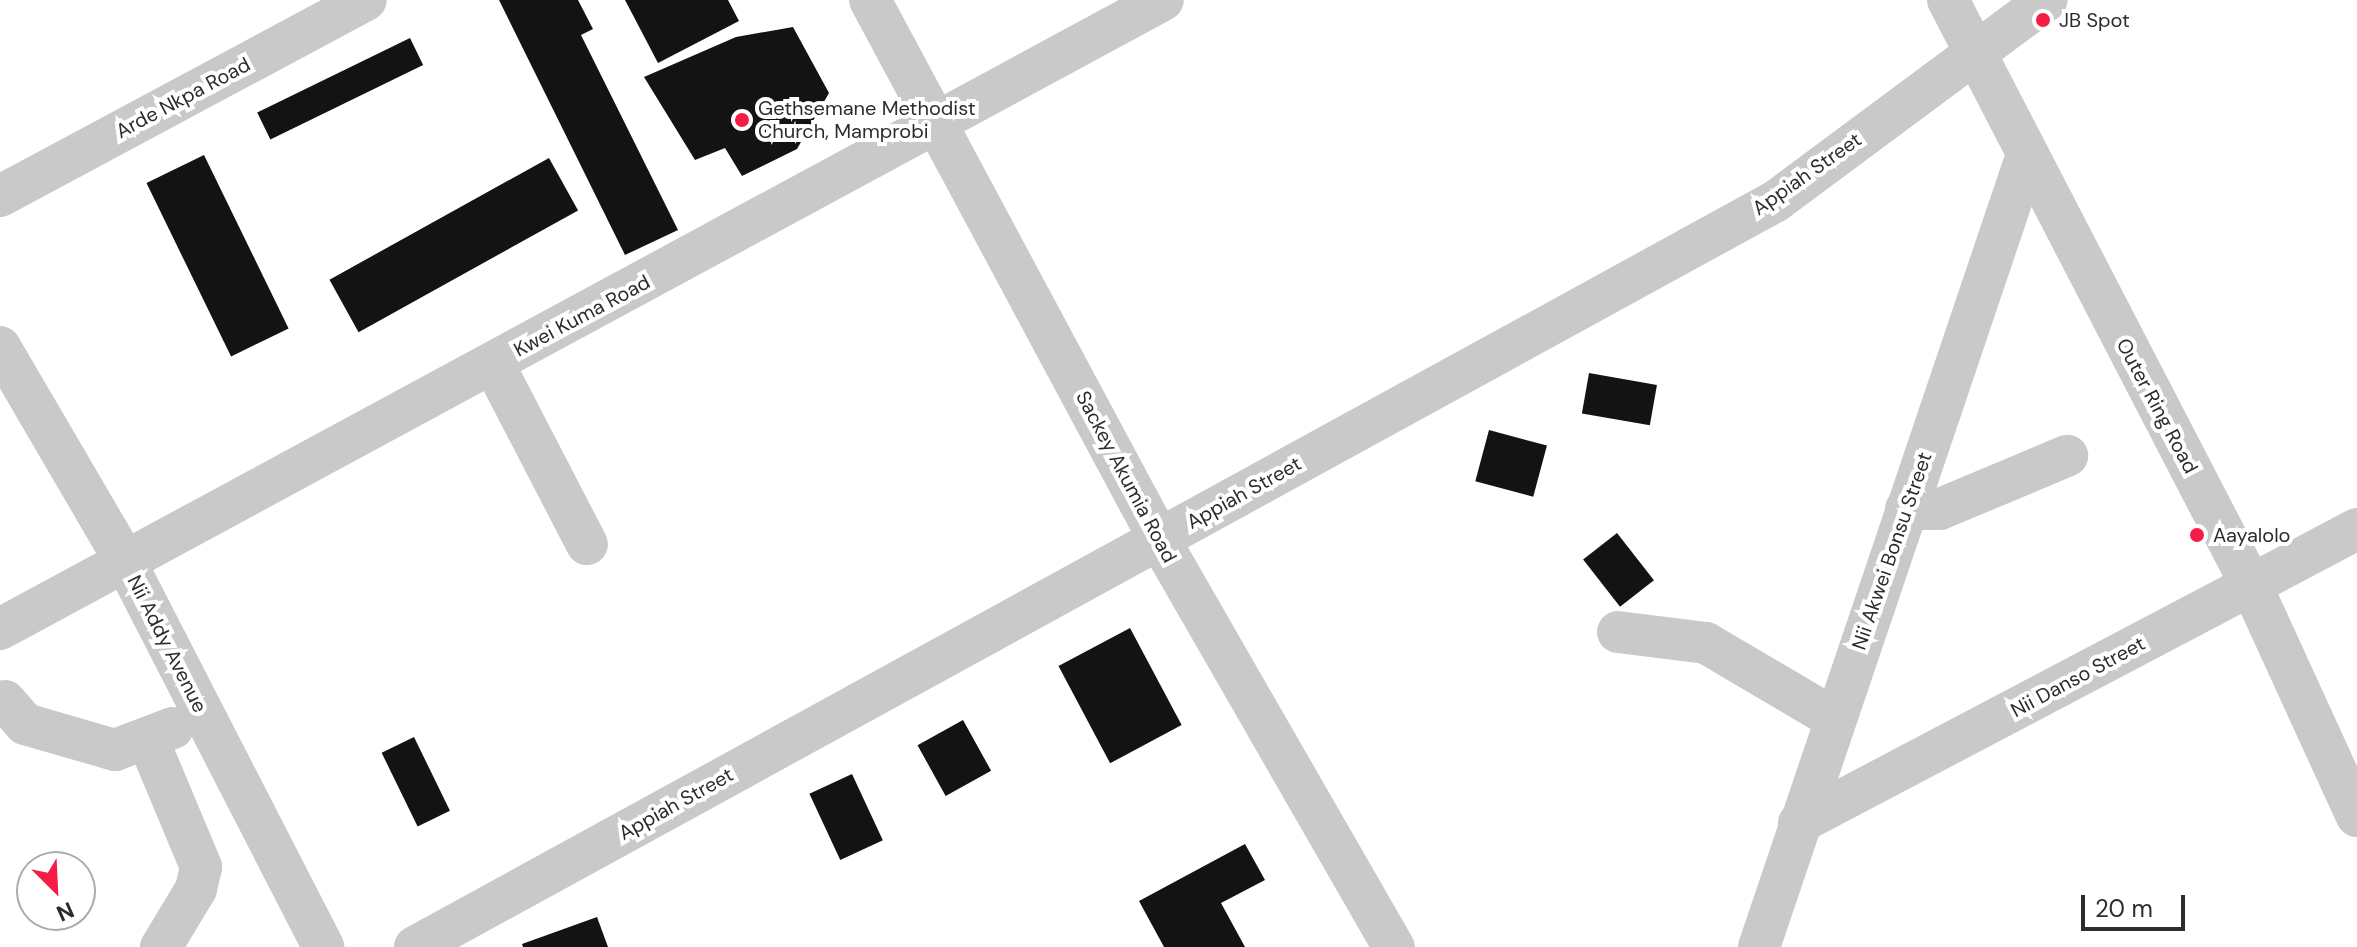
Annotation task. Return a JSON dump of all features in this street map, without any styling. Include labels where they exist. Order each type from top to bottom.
[{"type":"street","name":"Arde Nkpa Road","points":[[0,196],[366,0]]},
{"type":"street","name":"Sackey Akumia Road","points":[[870,0],[1159,539],[1394,947]]},
{"type":"street","name":"Kwei Kuma Road","points":[[0,629],[937,125],[1163,0]]},
{"type":"street","name":"Outer Ring Road","points":[[1948,0],[2251,585],[2357,816]]},
{"type":"street","name":"Appiah Street","points":[[415,947],[1776,201],[1976,49],[2047,0]]},
{"type":"street","name":"Nii Akwei Bonsu Street","points":[[1759,947],[2027,155]]},
{"type":"street","name":"Nii Addy Avenue","points":[[0,347],[125,561],[323,947]]},
{"type":"street","points":[[493,363],[587,544]]},
{"type":"street","points":[[1906,509],[1940,509],[2067,456]]},
{"type":"street","name":"Nii Danso Street","points":[[1799,823],[2357,529]]},
{"type":"street","points":[[1618,632],[1706,643],[1835,719]]},
{"type":"street","points":[[5,701],[25,724],[115,750],[148,740],[204,715]]},
{"type":"street","points":[[148,740],[201,867],[196,889],[161,947]]},
{"type":"building","points":[[499,0],[578,0],[593,29],[581,35],[678,230],[625,255]]},
{"type":"building","points":[[625,0],[728,0],[739,21],[658,63]]},
{"type":"building","name":"Gethsemane Methodist Church, Mamprobi","points":[[793,27],[829,93],[797,149],[742,176],[725,148],[695,160],[644,77],[736,37]]},
{"type":"building","points":[[410,38],[423,65],[270,139],[257,113]]},
{"type":"building","points":[[204,155],[289,328],[231,357],[146,183]]},
{"type":"building","points":[[549,158],[578,210],[359,332],[329,280]]},
{"type":"building","points":[[1589,373],[1657,385],[1650,425],[1582,413]]},
{"type":"building","points":[[1489,430],[1547,446],[1533,497],[1475,481]]},
{"type":"building","points":[[1617,533],[1654,580],[1620,607],[1583,559]]},
{"type":"building","points":[[1130,628],[1182,725],[1110,763],[1058,666]]},
{"type":"building","points":[[963,720],[991,771],[946,796],[918,745]]},
{"type":"building","points":[[414,737],[450,811],[418,826],[382,753]]},
{"type":"building","points":[[852,774],[883,840],[840,860],[809,794]]},
{"type":"building","points":[[1245,844],[1265,880],[1221,903],[1245,947],[1164,947],[1139,901]]},
{"type":"building","points":[[597,917],[608,947],[523,947],[522,944]]},
{"type":"place","name":"JB Spot","points":[[2043,20]]},
{"type":"place","name":"Gethsemane Methodist Church, Mamprobi","points":[[742,120]]},
{"type":"place","name":"Aayalolo","points":[[2197,535]]}]
